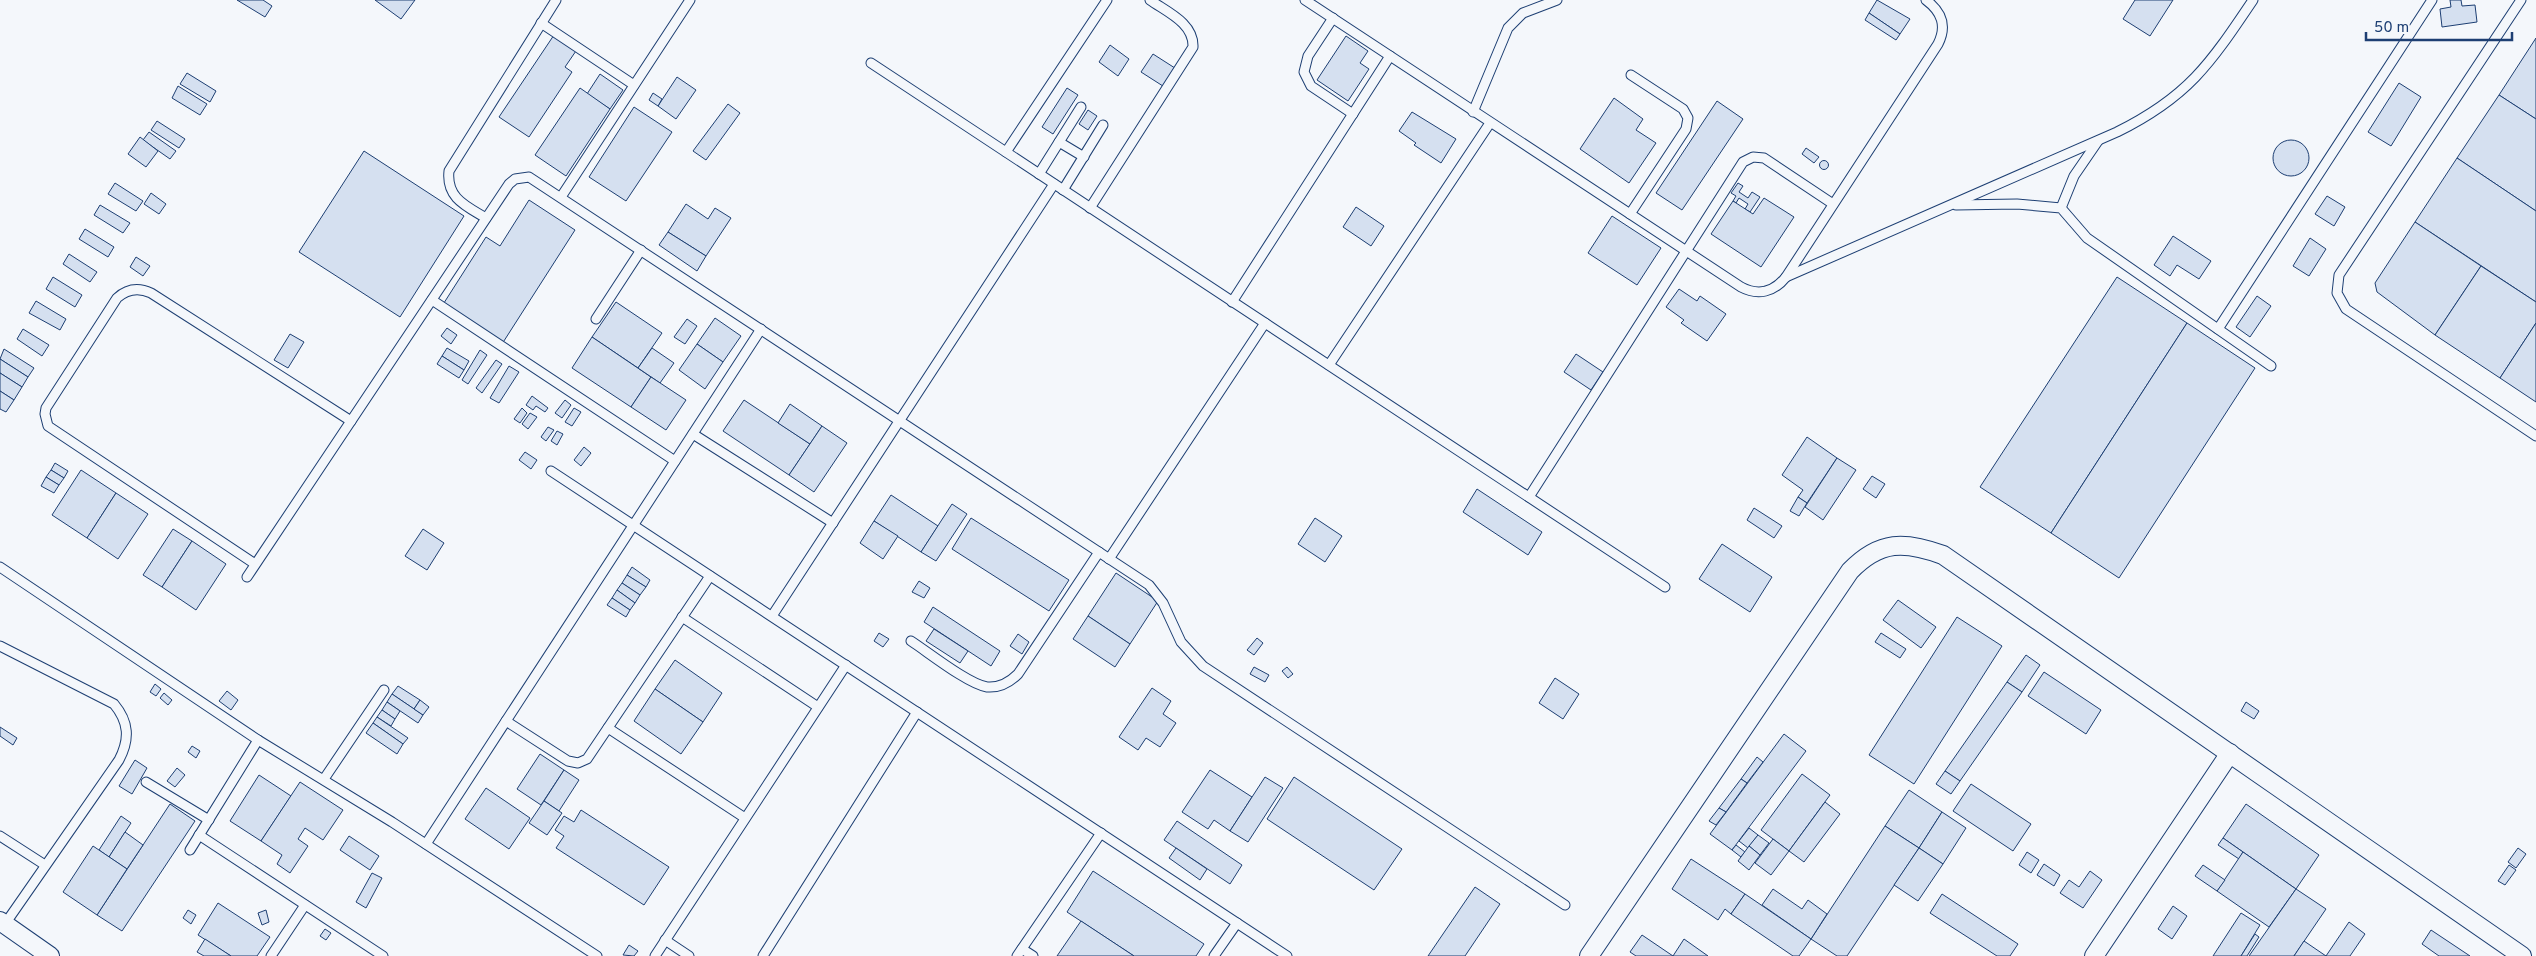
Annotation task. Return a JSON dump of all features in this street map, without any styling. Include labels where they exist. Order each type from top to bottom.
[{"type":"street","points":[[1589,956],[1850,571],[1874,551],[1888,546],[1919,546],[1943,555],[2522,956]]},
{"type":"street","points":[[2094,956],[2230,753]]},
{"type":"street","points":[[2,922],[50,956]]},
{"type":"lane","points":[[486,218],[455,198],[450,190],[449,171],[556,0]]},
{"type":"lane","points":[[560,197],[690,0]]},
{"type":"lane","points":[[1006,152],[1107,0]]},
{"type":"lane","points":[[1090,208],[1193,46],[1191,31],[1186,25],[1150,0]]},
{"type":"lane","points":[[1306,0],[1473,112],[1749,291],[1766,292],[1774,289],[1786,277],[1941,38],[1943,23],[1940,14],[1926,0]]},
{"type":"lane","points":[[1473,112],[1508,28],[1523,13],[1557,0]]},
{"type":"lane","points":[[1786,277],[2098,141],[2148,117],[2176,97],[2201,73],[2253,0]]},
{"type":"lane","points":[[2218,329],[2432,0]]},
{"type":"lane","points":[[2521,0],[2339,275],[2337,293],[2346,309],[2536,436]]},
{"type":"lane","points":[[1333,18],[1308,56],[1304,72],[1311,86],[1353,114]]},
{"type":"lane","points":[[541,22],[634,85]]},
{"type":"lane","points":[[1232,302],[1390,56]]},
{"type":"lane","points":[[871,63],[1664,587]]},
{"type":"lane","points":[[1630,214],[1686,129],[1688,118],[1682,109],[1631,75]]},
{"type":"lane","points":[[1039,174],[1081,107]]},
{"type":"lane","points":[[1329,365],[1490,123]]},
{"type":"lane","points":[[1063,190],[1103,125]]},
{"type":"lane","points":[[2061,208],[2074,176],[2098,141]]},
{"type":"lane","points":[[1059,142],[1084,157]]},
{"type":"lane","points":[[1528,498],[1743,162],[1753,157],[1764,158],[1833,204]]},
{"type":"lane","points":[[247,577],[509,184],[522,176],[530,177],[1154,590],[1163,603],[1181,642],[1203,666],[1565,905]]},
{"type":"lane","points":[[772,616],[1054,184]]},
{"type":"lane","points":[[1950,205],[2017,204],[2061,208],[2087,238],[2271,366]]},
{"type":"lane","points":[[596,318],[640,250]]},
{"type":"lane","points":[[255,564],[48,426],[45,414],[46,408],[117,298],[136,289],[151,292],[351,421]]},
{"type":"lane","points":[[432,300],[675,461]]},
{"type":"lane","points":[[1109,559],[1264,323]]},
{"type":"lane","points":[[426,844],[761,329]]},
{"type":"lane","points":[[693,434],[833,523]]},
{"type":"lane","points":[[551,471],[1287,956]]},
{"type":"lane","points":[[911,640],[980,685],[997,687],[1005,684],[1018,674],[1099,552]]},
{"type":"lane","points":[[0,567],[258,740],[324,779],[597,956]]},
{"type":"lane","points":[[506,720],[568,761],[578,763],[587,759],[710,576]]},
{"type":"lane","points":[[682,617],[818,707]]},
{"type":"lane","points":[[0,646],[104,697],[114,704],[122,714],[126,725],[127,737],[119,760],[2,922]]},
{"type":"lane","points":[[655,956],[846,665]]},
{"type":"lane","points":[[324,779],[384,690]]},
{"type":"lane","points":[[762,956],[917,712]]},
{"type":"lane","points":[[608,728],[746,818]]},
{"type":"lane","points":[[190,850],[258,740]]},
{"type":"lane","points":[[146,782],[208,820]]},
{"type":"lane","points":[[1033,956],[1020,952],[1101,833]]},
{"type":"lane","points":[[0,836],[45,864]]},
{"type":"lane","points":[[199,836],[383,956]]},
{"type":"lane","points":[[271,956],[305,905]]},
{"type":"lane","points":[[1214,956],[1237,923]]},
{"type":"lane","points":[[665,940],[689,956]]},
{"type":"building","points":[[237,0],[263,0],[272,6],[265,17]]},
{"type":"building","points":[[375,0],[415,0],[401,19]]},
{"type":"building","points":[[1877,0],[1910,19],[1900,34],[1869,13]]},
{"type":"building","points":[[2135,0],[2173,0],[2150,36],[2123,19]]},
{"type":"building","points":[[2450,0],[2461,0],[2462,6],[2475,5],[2477,22],[2442,27],[2440,9],[2451,7]]},
{"type":"building","points":[[1869,13],[1900,34],[1896,40],[1865,20]]},
{"type":"building","points":[[556,32],[578,48],[565,67],[572,72],[529,137],[499,117]]},
{"type":"building","points":[[1346,36],[1368,51],[1360,63],[1369,69],[1348,101],[1317,80]]},
{"type":"building","points":[[2536,38],[2536,119],[2499,95]]},
{"type":"building","points":[[1110,45],[1129,59],[1118,76],[1099,62]]},
{"type":"building","points":[[1153,54],[1178,70],[1166,88],[1141,72]]},
{"type":"building","points":[[187,73],[216,91],[210,102],[180,84]]},
{"type":"building","points":[[600,74],[623,90],[610,109],[587,94]]},
{"type":"building","points":[[677,77],[696,90],[676,119],[658,106]]},
{"type":"building","points":[[2399,83],[2421,97],[2391,146],[2368,132]]},
{"type":"building","points":[[178,86],[207,104],[200,115],[172,98]]},
{"type":"building","points":[[580,88],[610,109],[566,176],[535,155]]},
{"type":"building","points":[[1067,88],[1078,95],[1053,134],[1042,127]]},
{"type":"building","points":[[653,93],[662,99],[658,106],[649,100]]},
{"type":"building","points":[[2499,95],[2536,119],[2536,211],[2457,158]]},
{"type":"building","points":[[1614,98],[1643,119],[1636,130],[1656,143],[1629,183],[1580,149]]},
{"type":"building","points":[[1717,101],[1743,119],[1682,210],[1656,193]]},
{"type":"building","points":[[728,104],[740,113],[706,160],[693,151]]},
{"type":"building","points":[[634,107],[672,132],[626,201],[589,177]]},
{"type":"building","points":[[1088,110],[1097,116],[1088,130],[1079,124]]},
{"type":"building","points":[[1412,112],[1456,139],[1441,163],[1414,145],[1416,143],[1399,131]]},
{"type":"building","points":[[157,121],[185,139],[179,148],[151,130]]},
{"type":"building","points":[[149,132],[176,151],[170,159],[143,140]]},
{"type":"building","points":[[140,137],[158,151],[146,167],[128,154]]},
{"type":"building","points":[[2291,140],[2298,141],[2304,145],[2308,151],[2308,165],[2304,171],[2298,175],[2291,176],[2284,175],[2278,171],[2274,165],[2273,158],[2274,151],[2278,145],[2284,141]]},
{"type":"building","points":[[1806,148],[1819,157],[1814,163],[1802,154]]},
{"type":"building","points":[[364,151],[464,216],[400,317],[299,252]]},
{"type":"building","points":[[2457,158],[2536,211],[2536,302],[2415,222]]},
{"type":"building","points":[[1824,160],[1829,165],[1824,170],[1819,165]]},
{"type":"building","points":[[115,183],[143,201],[136,211],[108,194]]},
{"type":"building","points":[[1738,183],[1743,186],[1739,192],[1748,198],[1752,192],[1760,197],[1750,212],[1745,209],[1748,204],[1739,198],[1736,203],[1733,201],[1736,196],[1731,193]]},
{"type":"building","points":[[151,193],[166,204],[159,214],[144,204]]},
{"type":"building","points":[[2327,196],[2345,207],[2334,226],[2315,214]]},
{"type":"building","points":[[1764,198],[1794,217],[1761,267],[1711,234],[1733,201],[1753,214]]},
{"type":"building","points":[[529,200],[575,230],[502,344],[442,306],[486,237],[500,246]]},
{"type":"building","points":[[686,204],[708,219],[715,208],[731,218],[706,256],[668,232]]},
{"type":"building","points":[[100,205],[130,223],[123,233],[94,215]]},
{"type":"building","points":[[1356,207],[1384,226],[1371,246],[1343,227]]},
{"type":"building","points":[[1612,216],[1661,248],[1637,285],[1588,253]]},
{"type":"building","points":[[2415,222],[2481,266],[2435,335],[2377,292],[2375,283]]},
{"type":"building","points":[[85,229],[114,247],[108,257],[79,239]]},
{"type":"building","points":[[668,232],[706,256],[697,271],[659,245]]},
{"type":"building","points":[[2173,236],[2211,261],[2199,279],[2177,265],[2170,276],[2154,265]]},
{"type":"building","points":[[2310,238],[2326,249],[2309,276],[2293,266]]},
{"type":"building","points":[[69,254],[97,272],[90,282],[63,264]]},
{"type":"building","points":[[136,257],[150,266],[143,276],[130,267]]},
{"type":"building","points":[[2481,266],[2536,302],[2536,323],[2500,378],[2435,335]]},
{"type":"building","points":[[53,277],[82,295],[75,307],[46,289]]},
{"type":"building","points":[[2117,277],[2187,323],[2051,533],[1980,487]]},
{"type":"building","points":[[1679,289],[1697,301],[1700,296],[1726,314],[1707,341],[1681,323],[1684,320],[1666,307]]},
{"type":"building","points":[[2257,296],[2271,306],[2250,337],[2236,327]]},
{"type":"building","points":[[36,301],[66,319],[60,330],[29,313]]},
{"type":"building","points":[[616,302],[662,333],[638,368],[592,337]]},
{"type":"building","points":[[715,318],[741,336],[723,362],[697,344]]},
{"type":"building","points":[[687,319],[697,326],[685,344],[674,337]]},
{"type":"building","points":[[2187,323],[2255,368],[2119,578],[2051,533]]},
{"type":"building","points":[[2536,323],[2536,402],[2500,378]]},
{"type":"building","points":[[447,328],[457,335],[451,344],[441,336]]},
{"type":"building","points":[[23,329],[49,345],[42,356],[17,339]]},
{"type":"building","points":[[290,334],[304,342],[288,368],[274,360]]},
{"type":"building","points":[[592,337],[651,377],[631,407],[572,368]]},
{"type":"building","points":[[697,344],[723,362],[705,389],[679,370]]},
{"type":"building","points":[[447,348],[469,361],[464,370],[442,356]]},
{"type":"building","points":[[652,348],[674,363],[660,383],[638,368]]},
{"type":"building","points":[[4,349],[34,368],[28,377],[0,359]]},
{"type":"building","points":[[480,350],[487,355],[468,384],[462,380]]},
{"type":"building","points":[[1576,354],[1603,372],[1591,390],[1564,372]]},
{"type":"building","points":[[442,356],[464,370],[459,378],[437,364]]},
{"type":"building","points":[[0,359],[28,377],[22,387],[0,373]]},
{"type":"building","points":[[496,360],[502,364],[482,393],[476,388]]},
{"type":"building","points":[[509,366],[519,372],[499,403],[490,398]]},
{"type":"building","points":[[0,373],[22,387],[14,400],[0,391]]},
{"type":"building","points":[[651,377],[686,400],[666,430],[631,407]]},
{"type":"building","points":[[0,391],[14,400],[6,412],[0,409]]},
{"type":"building","points":[[532,396],[548,408],[545,412],[536,406],[533,410],[526,405]]},
{"type":"building","points":[[565,400],[571,405],[562,418],[555,413]]},
{"type":"building","points":[[744,400],[810,444],[789,475],[723,431]]},
{"type":"building","points":[[790,404],[822,426],[810,444],[778,423]]},
{"type":"building","points":[[522,408],[527,413],[520,423],[514,419]]},
{"type":"building","points":[[574,408],[581,412],[572,426],[565,422]]},
{"type":"building","points":[[530,413],[537,417],[528,429],[522,424]]},
{"type":"building","points":[[822,426],[847,443],[814,492],[789,475]]},
{"type":"building","points":[[548,427],[554,430],[546,441],[541,437]]},
{"type":"building","points":[[557,431],[563,434],[557,445],[551,441]]},
{"type":"building","points":[[1807,437],[1837,458],[1807,503],[1798,497],[1803,490],[1782,475]]},
{"type":"building","points":[[584,447],[591,453],[581,466],[574,460]]},
{"type":"building","points":[[525,452],[537,460],[531,469],[519,460]]},
{"type":"building","points":[[1837,458],[1856,470],[1823,520],[1805,507]]},
{"type":"building","points":[[55,463],[68,471],[64,478],[51,470]]},
{"type":"building","points":[[51,470],[64,478],[59,485],[46,477]]},
{"type":"building","points":[[81,470],[116,493],[87,538],[52,515]]},
{"type":"building","points":[[1872,476],[1885,484],[1876,498],[1863,489]]},
{"type":"building","points":[[46,477],[59,485],[54,493],[41,486]]},
{"type":"building","points":[[1477,489],[1542,532],[1528,555],[1463,512]]},
{"type":"building","points":[[116,493],[148,514],[118,559],[87,538]]},
{"type":"building","points":[[891,495],[938,526],[921,552],[874,521]]},
{"type":"building","points":[[1798,497],[1807,503],[1799,516],[1790,511]]},
{"type":"building","points":[[952,504],[967,514],[936,561],[921,552]]},
{"type":"building","points":[[1754,508],[1782,526],[1774,538],[1747,520]]},
{"type":"building","points":[[971,518],[1069,580],[1049,611],[952,549]]},
{"type":"building","points":[[1315,518],[1342,536],[1325,562],[1298,544]]},
{"type":"building","points":[[874,521],[898,536],[883,559],[860,543]]},
{"type":"building","points":[[173,529],[192,541],[162,587],[143,575]]},
{"type":"building","points":[[423,529],[444,543],[427,570],[405,556]]},
{"type":"building","points":[[192,541],[226,564],[196,610],[162,587]]},
{"type":"building","points":[[1722,544],[1772,577],[1750,612],[1699,579]]},
{"type":"building","points":[[632,567],[650,580],[646,587],[627,575]]},
{"type":"building","points":[[1116,573],[1158,601],[1130,644],[1088,616]]},
{"type":"building","points":[[627,575],[646,587],[640,595],[622,583]]},
{"type":"building","points":[[919,581],[930,588],[924,598],[912,592]]},
{"type":"building","points":[[622,583],[640,595],[635,603],[617,590]]},
{"type":"building","points":[[617,590],[635,603],[630,610],[612,598]]},
{"type":"building","points":[[612,598],[630,610],[626,617],[607,605]]},
{"type":"building","points":[[1898,600],[1936,627],[1921,648],[1883,620]]},
{"type":"building","points":[[933,607],[1000,651],[991,666],[924,622]]},
{"type":"building","points":[[1088,616],[1130,644],[1115,667],[1073,639]]},
{"type":"building","points":[[1957,617],[2002,646],[1914,784],[1869,755]]},
{"type":"building","points":[[934,629],[968,651],[960,663],[926,641]]},
{"type":"building","points":[[879,633],[889,639],[883,647],[874,641]]},
{"type":"building","points":[[1881,633],[1906,649],[1900,658],[1875,642]]},
{"type":"building","points":[[1018,634],[1029,642],[1022,654],[1010,646]]},
{"type":"building","points":[[1257,638],[1263,643],[1254,655],[1247,650]]},
{"type":"building","points":[[2026,655],[2040,665],[2022,692],[2007,682]]},
{"type":"building","points":[[675,660],[722,693],[703,722],[655,689]]},
{"type":"building","points":[[1254,667],[1269,675],[1265,682],[1250,674]]},
{"type":"building","points":[[1287,667],[1293,674],[1288,678],[1282,671]]},
{"type":"building","points":[[2044,672],[2101,710],[2086,734],[2028,696]]},
{"type":"building","points":[[1555,678],[1579,694],[1563,719],[1539,703]]},
{"type":"building","points":[[2007,682],[2022,692],[1960,781],[1945,771]]},
{"type":"building","points":[[155,684],[161,689],[156,696],[150,692]]},
{"type":"building","points":[[398,686],[420,700],[414,709],[392,694]]},
{"type":"building","points":[[1152,688],[1171,701],[1163,714],[1176,723],[1160,747],[1146,738],[1138,750],[1119,737]]},
{"type":"building","points":[[655,689],[703,722],[681,754],[634,721]]},
{"type":"building","points":[[227,691],[238,700],[231,710],[219,701]]},
{"type":"building","points":[[164,693],[172,700],[168,705],[160,698]]},
{"type":"building","points":[[392,694],[423,715],[418,723],[387,702]]},
{"type":"building","points":[[420,700],[429,707],[423,715],[414,709]]},
{"type":"building","points":[[387,702],[400,711],[395,719],[382,710]]},
{"type":"building","points":[[2246,702],[2259,711],[2254,719],[2241,711]]},
{"type":"building","points":[[382,710],[395,719],[391,726],[377,717]]},
{"type":"building","points":[[377,717],[408,738],[403,744],[373,723]]},
{"type":"building","points":[[373,723],[403,744],[397,754],[366,733]]},
{"type":"building","points":[[0,727],[17,738],[13,745],[0,736]]},
{"type":"building","points":[[1784,734],[1806,751],[1732,850],[1710,834]]},
{"type":"building","points":[[192,746],[200,751],[196,758],[188,752]]},
{"type":"building","points":[[540,754],[564,770],[541,805],[517,789]]},
{"type":"building","points":[[1757,757],[1763,762],[1747,783],[1741,779]]},
{"type":"building","points":[[135,760],[147,768],[132,794],[119,786]]},
{"type":"building","points":[[177,768],[185,775],[175,787],[167,781]]},
{"type":"building","points":[[564,770],[579,780],[559,811],[544,801]]},
{"type":"building","points":[[1210,770],[1252,797],[1230,831],[1214,820],[1208,829],[1182,812]]},
{"type":"building","points":[[1945,771],[1960,781],[1951,794],[1936,784]]},
{"type":"building","points":[[1802,774],[1830,795],[1789,851],[1761,830]]},
{"type":"building","points":[[259,775],[291,796],[261,841],[230,821]]},
{"type":"building","points":[[1265,777],[1283,788],[1248,842],[1230,831]]},
{"type":"building","points":[[1294,777],[1402,849],[1374,890],[1267,819]]},
{"type":"building","points":[[1741,779],[1747,783],[1726,812],[1719,808]]},
{"type":"building","points":[[300,782],[343,810],[323,840],[305,828],[298,839],[308,846],[290,873],[277,864],[282,855],[261,841]]},
{"type":"building","points":[[1971,784],[2031,824],[2013,851],[1953,811]]},
{"type":"building","points":[[486,788],[530,818],[509,849],[465,819]]},
{"type":"building","points":[[1909,790],[1942,812],[1919,848],[1885,826]]},
{"type":"building","points":[[544,801],[562,813],[547,835],[529,823]]},
{"type":"building","points":[[1825,802],[1840,814],[1804,862],[1789,851]]},
{"type":"building","points":[[170,804],[195,821],[122,931],[97,915]]},
{"type":"building","points":[[2246,804],[2319,855],[2296,889],[2223,838]]},
{"type":"building","points":[[1719,808],[1726,812],[1716,825],[1709,821]]},
{"type":"building","points":[[581,810],[669,867],[644,905],[556,848],[564,836],[555,830],[564,816],[574,822]]},
{"type":"building","points":[[1942,812],[1966,828],[1943,864],[1919,848]]},
{"type":"building","points":[[121,816],[131,823],[109,857],[99,850]]},
{"type":"building","points":[[1177,821],[1242,865],[1230,884],[1164,840]]},
{"type":"building","points":[[1885,826],[1919,848],[1847,956],[1837,956],[1811,939]]},
{"type":"building","points":[[1749,828],[1758,835],[1748,848],[1739,841]]},
{"type":"building","points":[[125,832],[143,845],[127,869],[109,857]]},
{"type":"building","points":[[1758,835],[1769,843],[1760,855],[1749,846]]},
{"type":"building","points":[[349,836],[379,856],[370,870],[340,850]]},
{"type":"building","points":[[2223,838],[2243,852],[2239,859],[2218,845]]},
{"type":"building","points":[[1773,839],[1789,851],[1771,875],[1755,863]]},
{"type":"building","points":[[1736,845],[1745,852],[1741,857],[1732,850]]},
{"type":"building","points":[[93,846],[127,869],[97,915],[63,892]]},
{"type":"building","points":[[1749,846],[1760,855],[1749,870],[1738,861]]},
{"type":"building","points":[[1176,848],[1207,869],[1200,880],[1169,858]]},
{"type":"building","points":[[1919,848],[1943,864],[1918,901],[1894,885]]},
{"type":"building","points":[[2518,848],[2526,854],[2516,868],[2508,862]]},
{"type":"building","points":[[2027,852],[2039,860],[2031,873],[2019,865]]},
{"type":"building","points":[[2243,852],[2296,889],[2269,927],[2217,891]]},
{"type":"building","points":[[1691,859],[1745,894],[1731,914],[1725,909],[1718,920],[1672,889]]},
{"type":"building","points":[[2044,864],[2060,875],[2054,886],[2037,875]]},
{"type":"building","points":[[2203,865],[2225,880],[2217,891],[2195,876]]},
{"type":"building","points":[[2509,865],[2516,870],[2505,885],[2498,881]]},
{"type":"building","points":[[1093,871],[1204,944],[1196,956],[1134,956],[1067,912]]},
{"type":"building","points":[[2090,871],[2102,880],[2083,908],[2060,893],[2069,880],[2079,887]]},
{"type":"building","points":[[372,873],[382,878],[366,908],[356,902]]},
{"type":"building","points":[[1475,887],[1500,904],[1465,956],[1428,956]]},
{"type":"building","points":[[1773,889],[1802,909],[1808,900],[1827,914],[1811,939],[1762,905]]},
{"type":"building","points":[[2296,889],[2326,909],[2294,956],[2249,956]]},
{"type":"building","points":[[1745,894],[1811,939],[1799,956],[1793,956],[1731,914]]},
{"type":"building","points":[[1942,894],[2018,944],[2010,956],[1997,956],[1930,913]]},
{"type":"building","points":[[218,903],[270,937],[257,956],[231,956],[198,935]]},
{"type":"building","points":[[2173,906],[2187,916],[2172,939],[2158,929]]},
{"type":"building","points":[[188,910],[196,915],[191,924],[183,918]]},
{"type":"building","points":[[266,910],[269,922],[262,925],[258,913]]},
{"type":"building","points":[[2241,913],[2260,925],[2241,956],[2213,956]]},
{"type":"building","points":[[1081,921],[1134,956],[1057,956]]},
{"type":"building","points":[[2349,922],[2365,934],[2350,956],[2326,956]]},
{"type":"building","points":[[325,929],[331,933],[326,940],[320,936]]},
{"type":"building","points":[[2431,930],[2470,956],[2439,956],[2422,944]]},
{"type":"building","points":[[2255,934],[2259,937],[2247,956],[2241,956]]},
{"type":"building","points":[[1642,935],[1673,956],[1636,956],[1630,952]]},
{"type":"building","points":[[205,939],[231,956],[204,956],[197,952]]},
{"type":"building","points":[[1684,939],[1708,956],[1673,956]]},
{"type":"building","points":[[2304,941],[2326,956],[2294,956]]},
{"type":"building","points":[[629,945],[638,951],[634,956],[623,955]]}]
